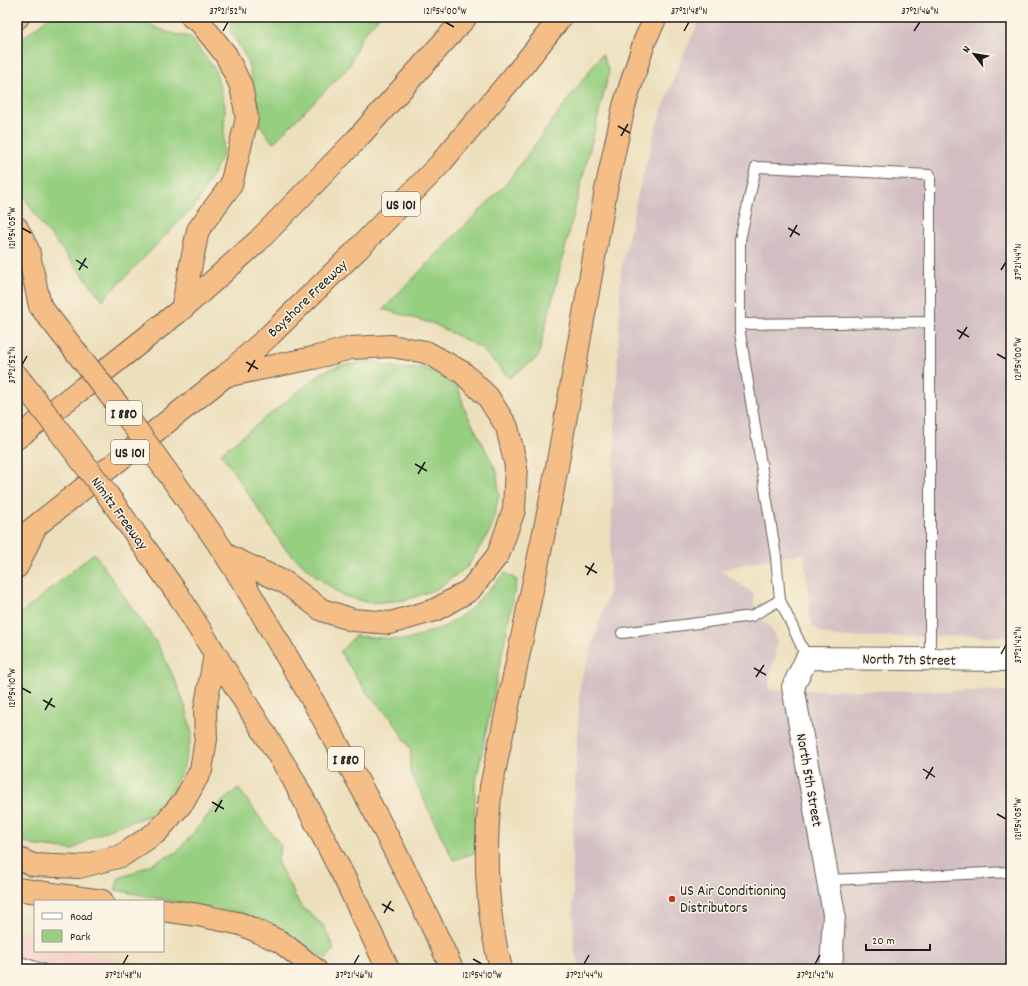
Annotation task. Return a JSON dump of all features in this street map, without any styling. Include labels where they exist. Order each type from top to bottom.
[{"type":"highway","points":[[182,309],[198,230],[231,186],[247,118],[241,86],[226,55],[200,22],[192,17]]},
{"type":"highway","points":[[17,438],[83,388],[182,309],[258,241],[356,140],[466,17]]},
{"type":"highway","name":"Bayshore Freeway","points":[[17,541],[225,376],[270,335],[351,256],[440,164],[524,64],[560,17]]},
{"type":"highway","points":[[501,969],[496,951],[489,908],[486,868],[487,828],[491,787],[553,489],[606,190],[624,106],[645,40],[656,17]]},
{"type":"highway","points":[[17,228],[28,250],[40,306]]},
{"type":"highway","name":"I 880","points":[[17,279],[128,418],[228,556],[314,702],[392,843],[452,969]]},
{"type":"highway","points":[[225,376],[313,358],[351,348],[391,346],[426,352],[462,372],[488,397],[507,427],[516,466],[514,510],[498,555],[470,590],[435,610],[390,623],[353,620],[322,610],[286,582],[228,556]]},
{"type":"highway","name":"Nimitz Freeway","points":[[17,376],[107,494],[179,596],[292,778],[346,881],[388,969]]},
{"type":"highway","points":[[17,567],[35,528]]},
{"type":"highway","points":[[17,858],[33,865],[79,867],[122,856],[157,832],[184,801],[201,770],[206,739],[204,710],[214,654]]},
{"type":"highway","points":[[17,889],[95,900]]},
{"type":"highway","points":[[164,910],[198,915],[241,924],[281,942],[316,969]]},
{"type":"street","name":"North 7th Street","points":[[807,658],[1011,660]]},
{"type":"street","name":"North 5th Street","points":[[807,658],[793,686],[834,914],[831,969]]},
{"type":"lane","points":[[807,658],[780,600],[776,557],[740,333],[740,240],[756,168],[930,175],[930,659]]},
{"type":"lane","points":[[740,324],[930,322]]},
{"type":"lane","points":[[622,632],[752,616],[780,600]]},
{"type":"lane","points":[[828,880],[1011,872]]},
{"type":"lane","points":[[17,961],[42,969]]},
{"type":"shaded area","points":[[701,17],[1011,17],[1011,636],[836,637],[822,633],[813,626],[809,612],[809,593],[803,554],[776,557],[720,570],[754,594],[754,612],[771,628],[777,642],[775,658],[770,674],[769,690],[1011,691],[1011,969],[581,969],[574,949],[572,850],[580,684],[609,592],[621,270],[638,193],[657,124],[680,62]]},
{"type":"shaded area","points":[[17,931],[34,936],[34,952],[85,952],[139,969],[17,969]]},
{"type":"green space","points":[[49,17],[133,17],[166,32],[190,37],[215,69],[225,106],[223,155],[197,203],[103,300],[42,225],[17,186],[17,43]]},
{"type":"green space","points":[[231,17],[379,17],[361,37],[349,67],[273,143],[260,125],[258,106],[247,59],[231,32]]},
{"type":"green space","points":[[602,54],[609,72],[538,357],[509,378],[481,348],[434,324],[383,309],[505,185]]},
{"type":"green space","points":[[375,361],[385,366],[411,369],[420,367],[438,374],[458,387],[465,410],[497,472],[499,495],[491,529],[468,566],[437,589],[406,600],[369,603],[341,595],[311,572],[283,546],[221,453],[323,372],[341,365]]},
{"type":"green space","points":[[94,553],[158,645],[176,682],[186,709],[192,734],[182,772],[167,797],[153,815],[125,823],[90,838],[73,850],[32,845],[17,838],[17,617]]},
{"type":"green space","points":[[505,573],[517,580],[475,786],[475,853],[453,860],[410,771],[411,750],[392,719],[367,693],[340,652],[355,636],[408,640],[448,625],[469,610]]},
{"type":"green space","points":[[238,788],[281,846],[277,861],[300,905],[323,925],[334,949],[326,959],[280,929],[238,912],[201,907],[115,890],[119,878],[177,852],[212,810]]},
{"type":"place","name":"US Air Conditioning Distributors","points":[[672,899]]}]
